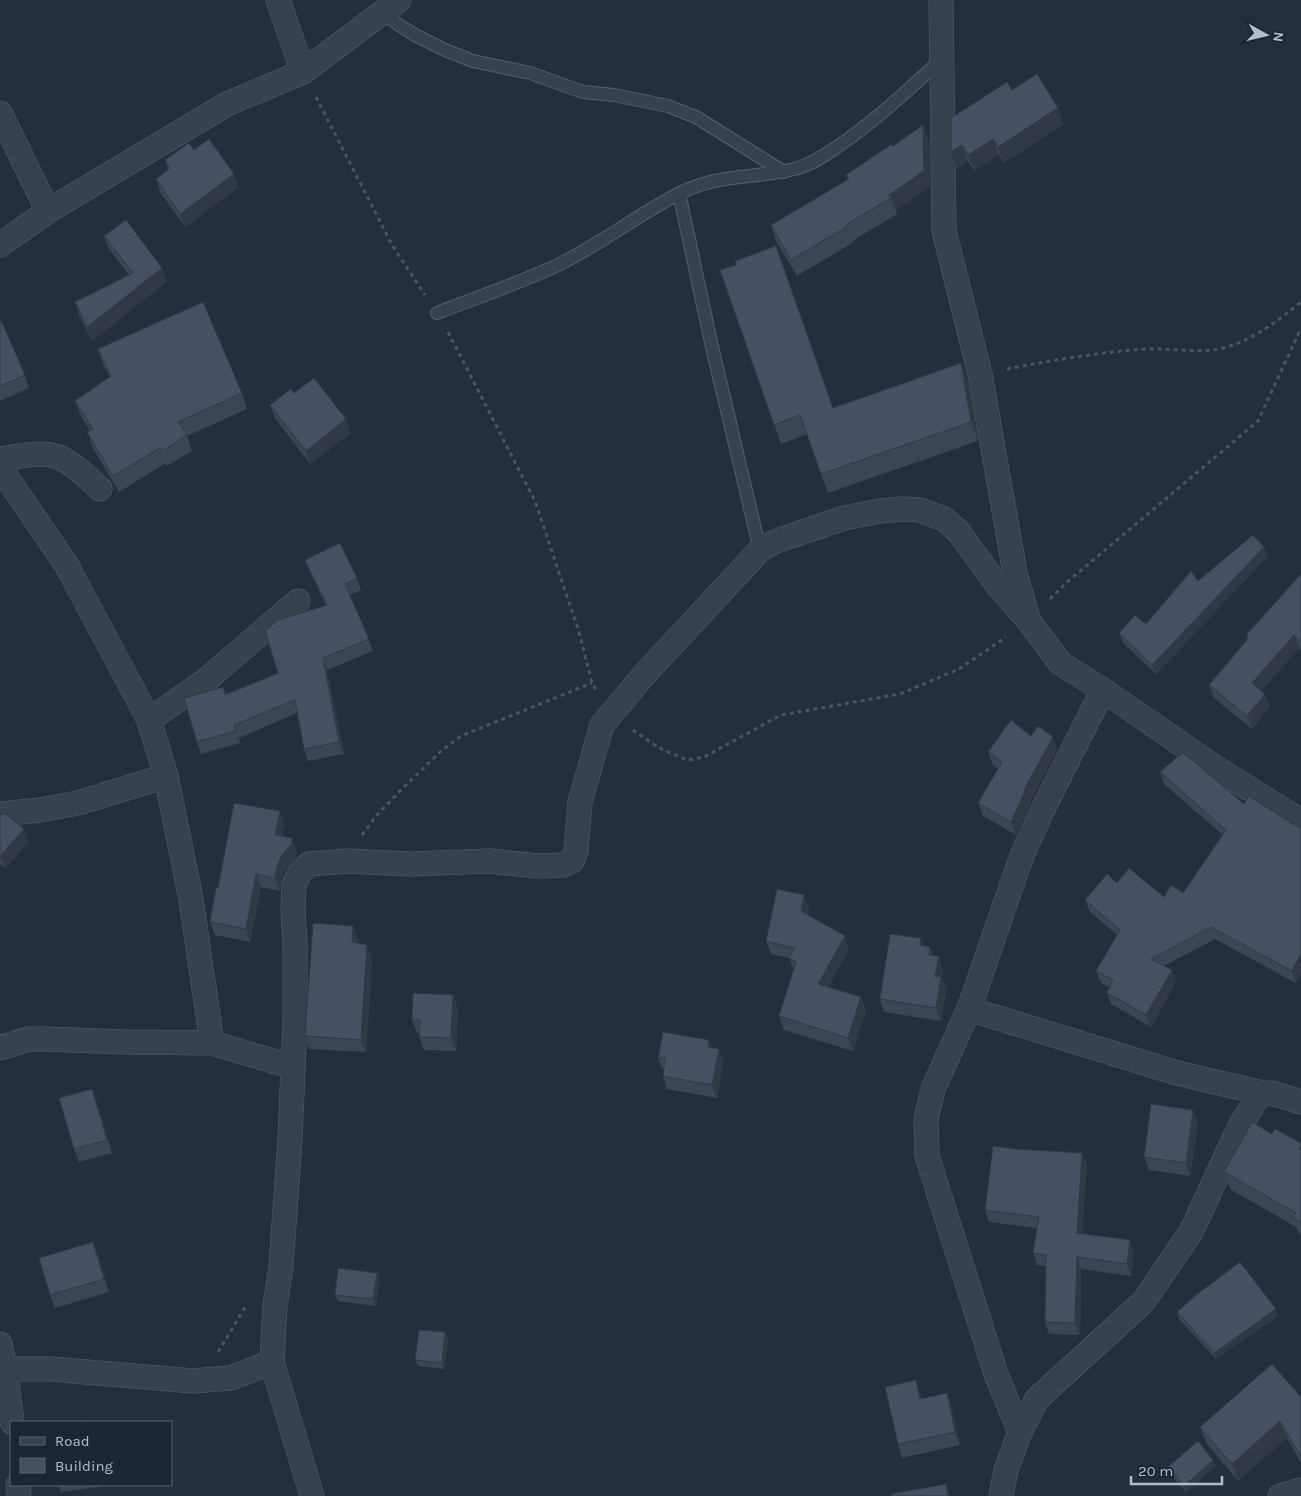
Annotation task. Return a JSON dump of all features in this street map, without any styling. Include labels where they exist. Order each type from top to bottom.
[{"type":"street","points":[[278,0],[303,72]]},
{"type":"street","points":[[941,0],[944,231],[980,374],[1015,573],[1029,621]]},
{"type":"street","points":[[0,245],[48,211],[227,104],[303,72],[390,7]]},
{"type":"street","points":[[0,113],[48,211]]},
{"type":"street","points":[[0,459],[39,454],[56,456],[73,465],[100,489]]},
{"type":"street","points":[[0,468],[66,564],[148,720],[166,776],[191,899],[212,1044]]},
{"type":"street","points":[[312,1496],[272,1362],[275,1306],[281,1266],[290,1140],[295,1011],[293,910],[294,885],[299,874],[309,864],[346,861],[412,864],[489,861],[538,866],[563,866],[572,861],[576,850],[580,802],[602,725],[643,676],[760,550],[774,542],[844,518],[880,511],[902,508],[920,510],[944,519],[958,531],[998,586],[1029,621],[1060,663],[1104,690],[1216,768],[1301,821]]},
{"type":"street","points":[[148,720],[204,681],[298,602]]},
{"type":"street","points":[[1020,1432],[996,1374],[927,1156],[926,1119],[933,1089],[970,1009],[1021,858],[1104,690]]},
{"type":"street","points":[[0,814],[40,810],[78,803],[166,776]]},
{"type":"street","points":[[970,1009],[1177,1073],[1262,1093],[1272,1093],[1301,1102]]},
{"type":"street","points":[[0,1048],[28,1040],[45,1039],[212,1044],[293,1067]]},
{"type":"street","points":[[1001,1496],[1006,1470],[1020,1432],[1036,1399],[1143,1302],[1191,1232],[1239,1128],[1262,1093]]},
{"type":"street","points":[[0,1344],[12,1421]]},
{"type":"street","points":[[5,1369],[51,1369],[193,1381],[231,1378],[272,1362]]},
{"type":"street","points":[[1280,1496],[1301,1490]]},
{"type":"lane","points":[[390,7],[413,34],[445,50],[490,66],[530,73],[583,92],[623,97],[668,106],[696,117],[784,172]]},
{"type":"lane","points":[[437,313],[560,264],[679,193],[700,184],[717,179],[784,172],[800,168],[823,156],[864,128],[942,59]]},
{"type":"lane","points":[[679,193],[714,356],[760,550]]},
{"type":"path","points":[[303,72],[392,245],[437,313],[535,501],[579,632],[592,682],[610,715],[659,748],[687,760],[704,757],[781,715],[900,694],[959,669],[1029,621],[1066,583],[1258,421],[1301,328]]},
{"type":"path","points":[[980,374],[1099,353],[1149,349],[1201,350],[1228,347],[1249,339],[1278,321],[1301,302]]},
{"type":"path","points":[[346,861],[351,848],[376,816],[451,743],[469,731],[592,682]]},
{"type":"path","points":[[193,1381],[215,1355],[248,1302]]},
{"type":"building","points":[[1037,74],[1058,108],[998,147],[993,139],[968,155],[962,145],[951,152],[951,118],[1007,82],[1012,90]]},
{"type":"building","points":[[923,125],[924,171],[889,195],[891,198],[791,260],[771,225],[849,179],[846,175]]},
{"type":"building","points":[[209,139],[234,174],[180,214],[156,179],[170,168],[165,160],[189,143],[194,150]]},
{"type":"building","points":[[126,220],[162,268],[87,327],[75,302],[133,273],[104,236]]},
{"type":"building","points":[[776,246],[833,408],[961,363],[971,422],[821,474],[800,415],[774,425],[720,270],[736,265],[735,261]]},
{"type":"building","points":[[203,302],[242,393],[178,422],[187,435],[162,451],[160,448],[113,476],[87,432],[93,429],[75,401],[111,376],[98,349]]},
{"type":"building","points":[[0,321],[25,375],[0,386]]},
{"type":"building","points":[[314,378],[346,419],[306,451],[270,405],[291,389],[294,393]]},
{"type":"building","points":[[1253,535],[1264,547],[1152,665],[1119,633],[1135,615],[1146,624],[1191,571],[1198,581]]},
{"type":"building","points":[[340,543],[357,578],[345,584],[369,639],[323,658],[339,742],[304,749],[295,700],[234,725],[236,731],[197,742],[184,698],[223,687],[225,695],[278,673],[265,631],[278,620],[327,605],[305,560]]},
{"type":"building","points":[[1301,574],[1301,642],[1294,635],[1252,683],[1265,694],[1247,716],[1209,685],[1247,640],[1247,634]]},
{"type":"building","points":[[1011,720],[1031,736],[1038,726],[1053,737],[1024,790],[1011,822],[978,803],[1002,762],[988,752]]},
{"type":"building","points":[[1182,753],[1244,804],[1249,796],[1301,829],[1301,954],[1292,971],[1211,927],[1151,959],[1172,970],[1146,1015],[1107,993],[1113,980],[1096,971],[1120,930],[1085,900],[1107,874],[1117,883],[1129,868],[1164,897],[1171,885],[1183,893],[1226,830],[1160,772]]},
{"type":"building","points":[[234,803],[280,811],[275,835],[292,838],[291,845],[282,855],[275,878],[256,874],[246,929],[210,922]]},
{"type":"building","points":[[6,814],[24,829],[0,856],[0,815]]},
{"type":"building","points":[[777,889],[804,895],[801,911],[845,936],[818,984],[861,997],[848,1038],[779,1016],[796,962],[789,958],[795,948],[766,941]]},
{"type":"building","points":[[313,923],[353,926],[352,942],[367,945],[361,1040],[305,1036]]},
{"type":"building","points":[[890,934],[921,938],[920,945],[930,947],[929,955],[939,956],[935,976],[941,977],[936,1008],[880,999]]},
{"type":"building","points":[[413,993],[453,995],[451,1038],[419,1037],[420,1020],[412,1020]]},
{"type":"building","points":[[663,1032],[709,1040],[708,1047],[719,1049],[712,1085],[663,1076],[665,1058],[658,1058]]},
{"type":"building","points":[[92,1089],[107,1140],[74,1149],[59,1098]]},
{"type":"building","points":[[1151,1104],[1193,1110],[1186,1163],[1144,1157]]},
{"type":"building","points":[[1252,1122],[1272,1134],[1275,1129],[1301,1143],[1299,1149],[1301,1150],[1301,1223],[1293,1216],[1296,1213],[1224,1172]]},
{"type":"building","points":[[993,1146],[1082,1153],[1077,1233],[1130,1240],[1127,1264],[1077,1257],[1075,1323],[1045,1322],[1046,1255],[1033,1253],[1039,1217],[985,1210]]},
{"type":"building","points":[[93,1242],[104,1279],[50,1295],[39,1258]]},
{"type":"building","points":[[1240,1262],[1276,1309],[1214,1353],[1177,1312],[1196,1295]]},
{"type":"building","points":[[338,1268],[377,1273],[373,1299],[335,1295]]},
{"type":"building","points":[[419,1330],[445,1332],[442,1363],[415,1360]]},
{"type":"building","points":[[1272,1364],[1301,1397],[1301,1457],[1280,1421],[1232,1464],[1200,1427]]},
{"type":"building","points":[[916,1380],[920,1399],[947,1393],[955,1432],[898,1444],[885,1387]]},
{"type":"building","points":[[1198,1441],[1213,1460],[1184,1486],[1168,1467]]},
{"type":"building","points":[[946,1484],[948,1496],[891,1496],[891,1494]]}]
